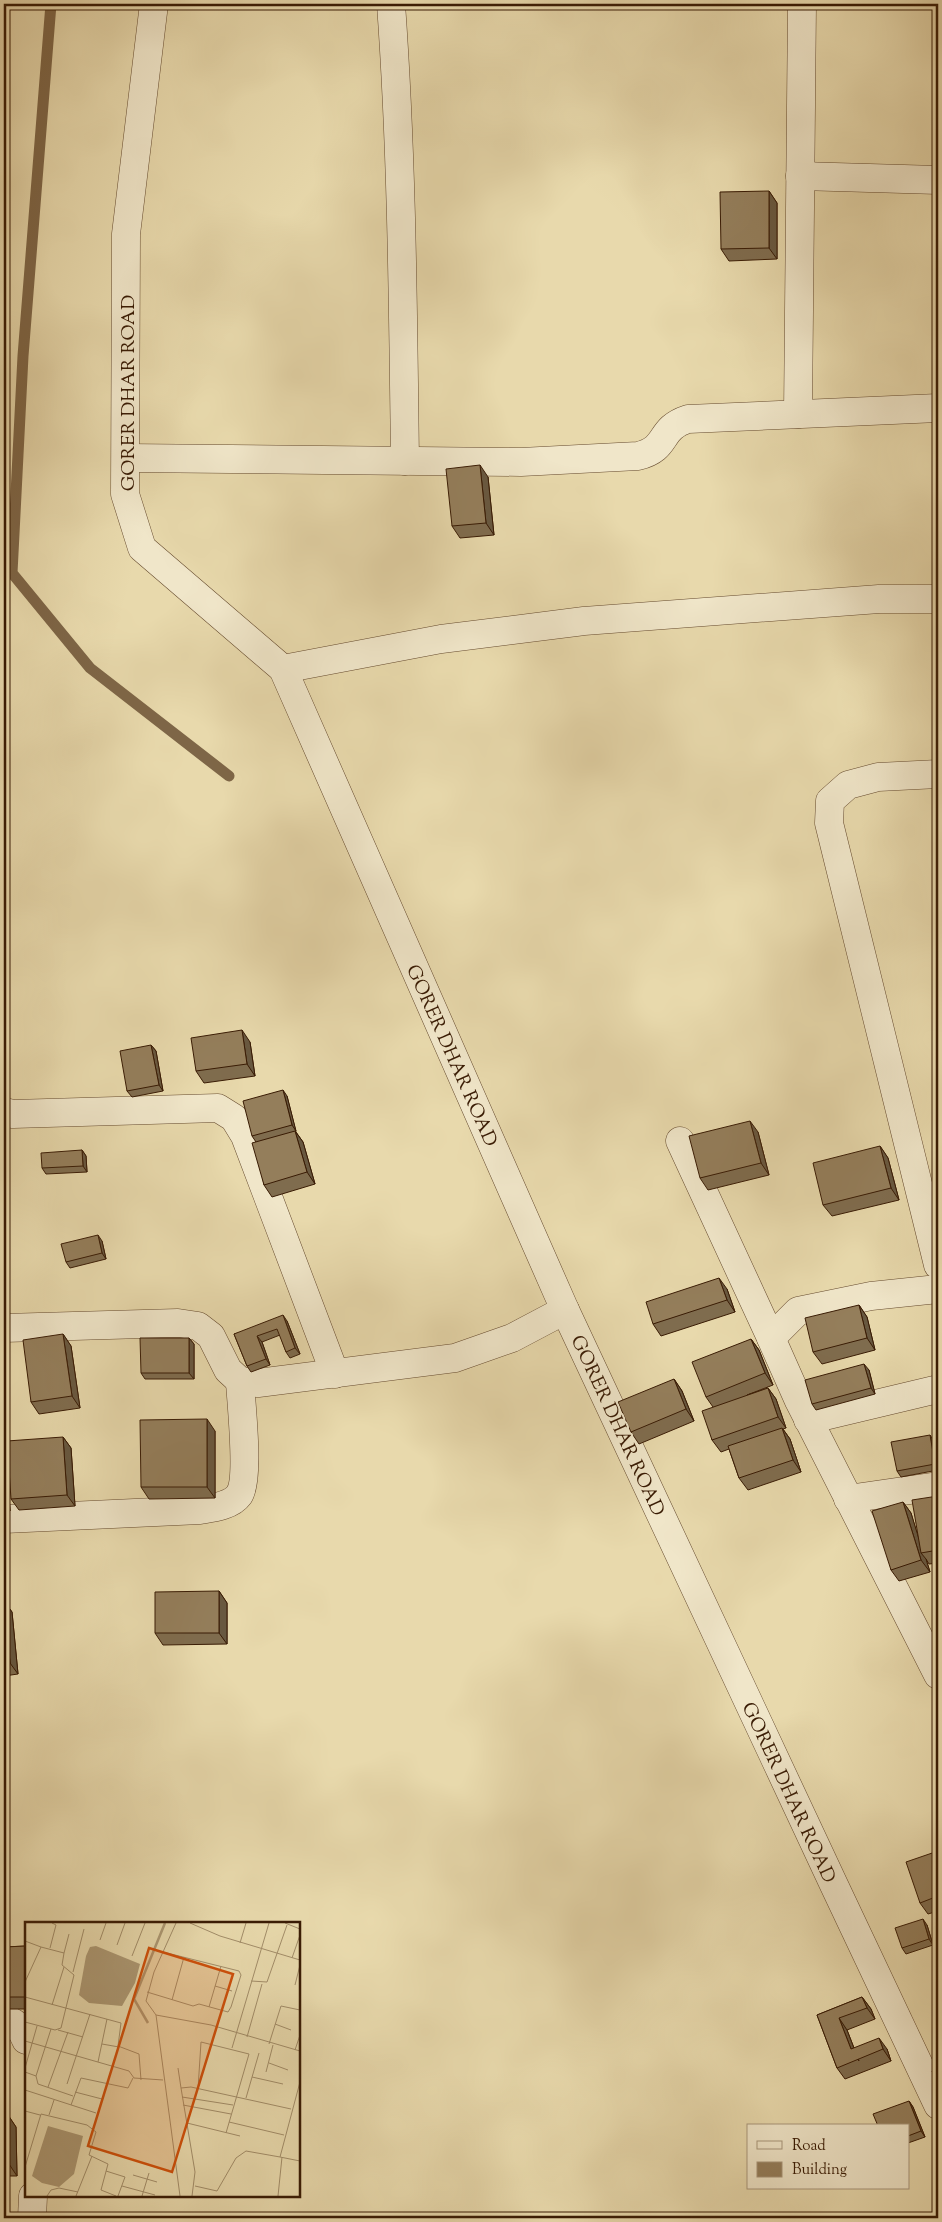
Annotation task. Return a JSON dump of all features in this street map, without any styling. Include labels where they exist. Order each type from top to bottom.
[{"type":"street","name":"GORER DHAR ROAD","points":[[154,4],[126,234],[125,494],[142,548],[283,669],[565,1310],[938,2105]]},
{"type":"street","points":[[391,4],[402,214],[404,462]]},
{"type":"street","points":[[798,414],[802,4]]},
{"type":"street","points":[[800,176],[938,180]]},
{"type":"street","points":[[126,458],[521,462],[638,456],[652,453],[661,445],[668,430],[676,423],[688,419],[938,408]]},
{"type":"street","points":[[283,669],[441,639],[584,621],[878,599],[938,599]]},
{"type":"street","points":[[938,774],[878,777],[848,785],[830,801],[829,823],[938,1265]]},
{"type":"street","points":[[4,1112],[13,1114],[100,1113],[218,1108],[234,1118],[245,1136],[335,1374]]},
{"type":"street","points":[[680,1141],[808,1420],[938,1674]]},
{"type":"street","points":[[771,1338],[798,1310],[870,1296],[938,1288]]},
{"type":"street","points":[[4,1328],[178,1323],[198,1326],[211,1336],[228,1370],[240,1381],[258,1383],[455,1358],[512,1338],[565,1310]]},
{"type":"street","points":[[4,1520],[200,1510],[224,1505],[239,1496],[245,1478],[240,1381]]},
{"type":"street","points":[[808,1420],[938,1389]]},
{"type":"street","points":[[848,1499],[938,1486]]},
{"type":"street","points":[[4,2019],[10,2020],[23,2031],[25,2037]]},
{"type":"street","points":[[32,2218],[33,2197]]},
{"type":"building","points":[[769,191],[769,248],[721,249],[720,192]]},
{"type":"building","points":[[480,465],[486,523],[452,526],[446,469]]},
{"type":"building","points":[[242,1030],[247,1064],[196,1071],[191,1038]]},
{"type":"building","points":[[151,1045],[159,1085],[127,1091],[120,1051]]},
{"type":"building","points":[[283,1090],[292,1125],[252,1136],[243,1101]]},
{"type":"building","points":[[750,1121],[761,1163],[700,1178],[689,1136]]},
{"type":"building","points":[[295,1131],[307,1172],[264,1185],[252,1143]]},
{"type":"building","points":[[880,1146],[891,1188],[823,1205],[813,1163]]},
{"type":"building","points":[[82,1150],[83,1166],[42,1168],[41,1153]]},
{"type":"building","points":[[98,1235],[102,1253],[66,1262],[61,1244]]},
{"type":"building","points":[[719,1278],[727,1300],[653,1324],[646,1302]]},
{"type":"building","points":[[859,1305],[867,1338],[813,1352],[805,1318]]},
{"type":"building","points":[[283,1315],[295,1348],[286,1352],[277,1329],[257,1336],[266,1359],[247,1366],[234,1334]]},
{"type":"building","points":[[63,1334],[72,1396],[31,1402],[23,1340]]},
{"type":"building","points":[[140,1338],[189,1338],[189,1373],[141,1373]]},
{"type":"building","points":[[751,1339],[765,1373],[706,1397],[692,1362]]},
{"type":"building","points":[[864,1364],[871,1388],[812,1404],[805,1380]]},
{"type":"building","points":[[674,1379],[686,1409],[631,1432],[618,1402]]},
{"type":"building","points":[[768,1388],[778,1417],[712,1440],[702,1411]]},
{"type":"building","points":[[207,1419],[207,1487],[141,1487],[140,1420]]},
{"type":"building","points":[[782,1428],[793,1460],[739,1478],[728,1446]]},
{"type":"building","points":[[930,1435],[935,1464],[897,1471],[891,1442]]},
{"type":"building","points":[[63,1437],[67,1495],[11,1499],[7,1441]]},
{"type":"building","points":[[938,1496],[938,1550],[921,1553],[912,1500]]},
{"type":"building","points":[[903,1502],[921,1560],[891,1570],[872,1511]]},
{"type":"building","points":[[219,1591],[219,1633],[155,1633],[155,1592]]},
{"type":"building","points":[[4,1601],[10,1663],[4,1663]]},
{"type":"building","points":[[938,1851],[938,1896],[920,1903],[906,1862]]},
{"type":"building","points":[[923,1919],[929,1939],[902,1948],[895,1928]]},
{"type":"building","points":[[25,1946],[25,1997],[4,1997],[4,1947]]},
{"type":"building","points":[[862,1997],[867,2008],[839,2018],[851,2049],[879,2038],[883,2049],[837,2068],[817,2015]]},
{"type":"building","points":[[938,2068],[938,2084],[932,2071]]},
{"type":"building","points":[[909,2101],[921,2131],[910,2135],[910,2124],[877,2124],[873,2114]]},
{"type":"building","points":[[4,2115],[8,2115],[9,2164],[4,2164]]},
{"type":"waterway","points":[[51,4],[23,356],[12,573],[90,668],[229,776]]}]
